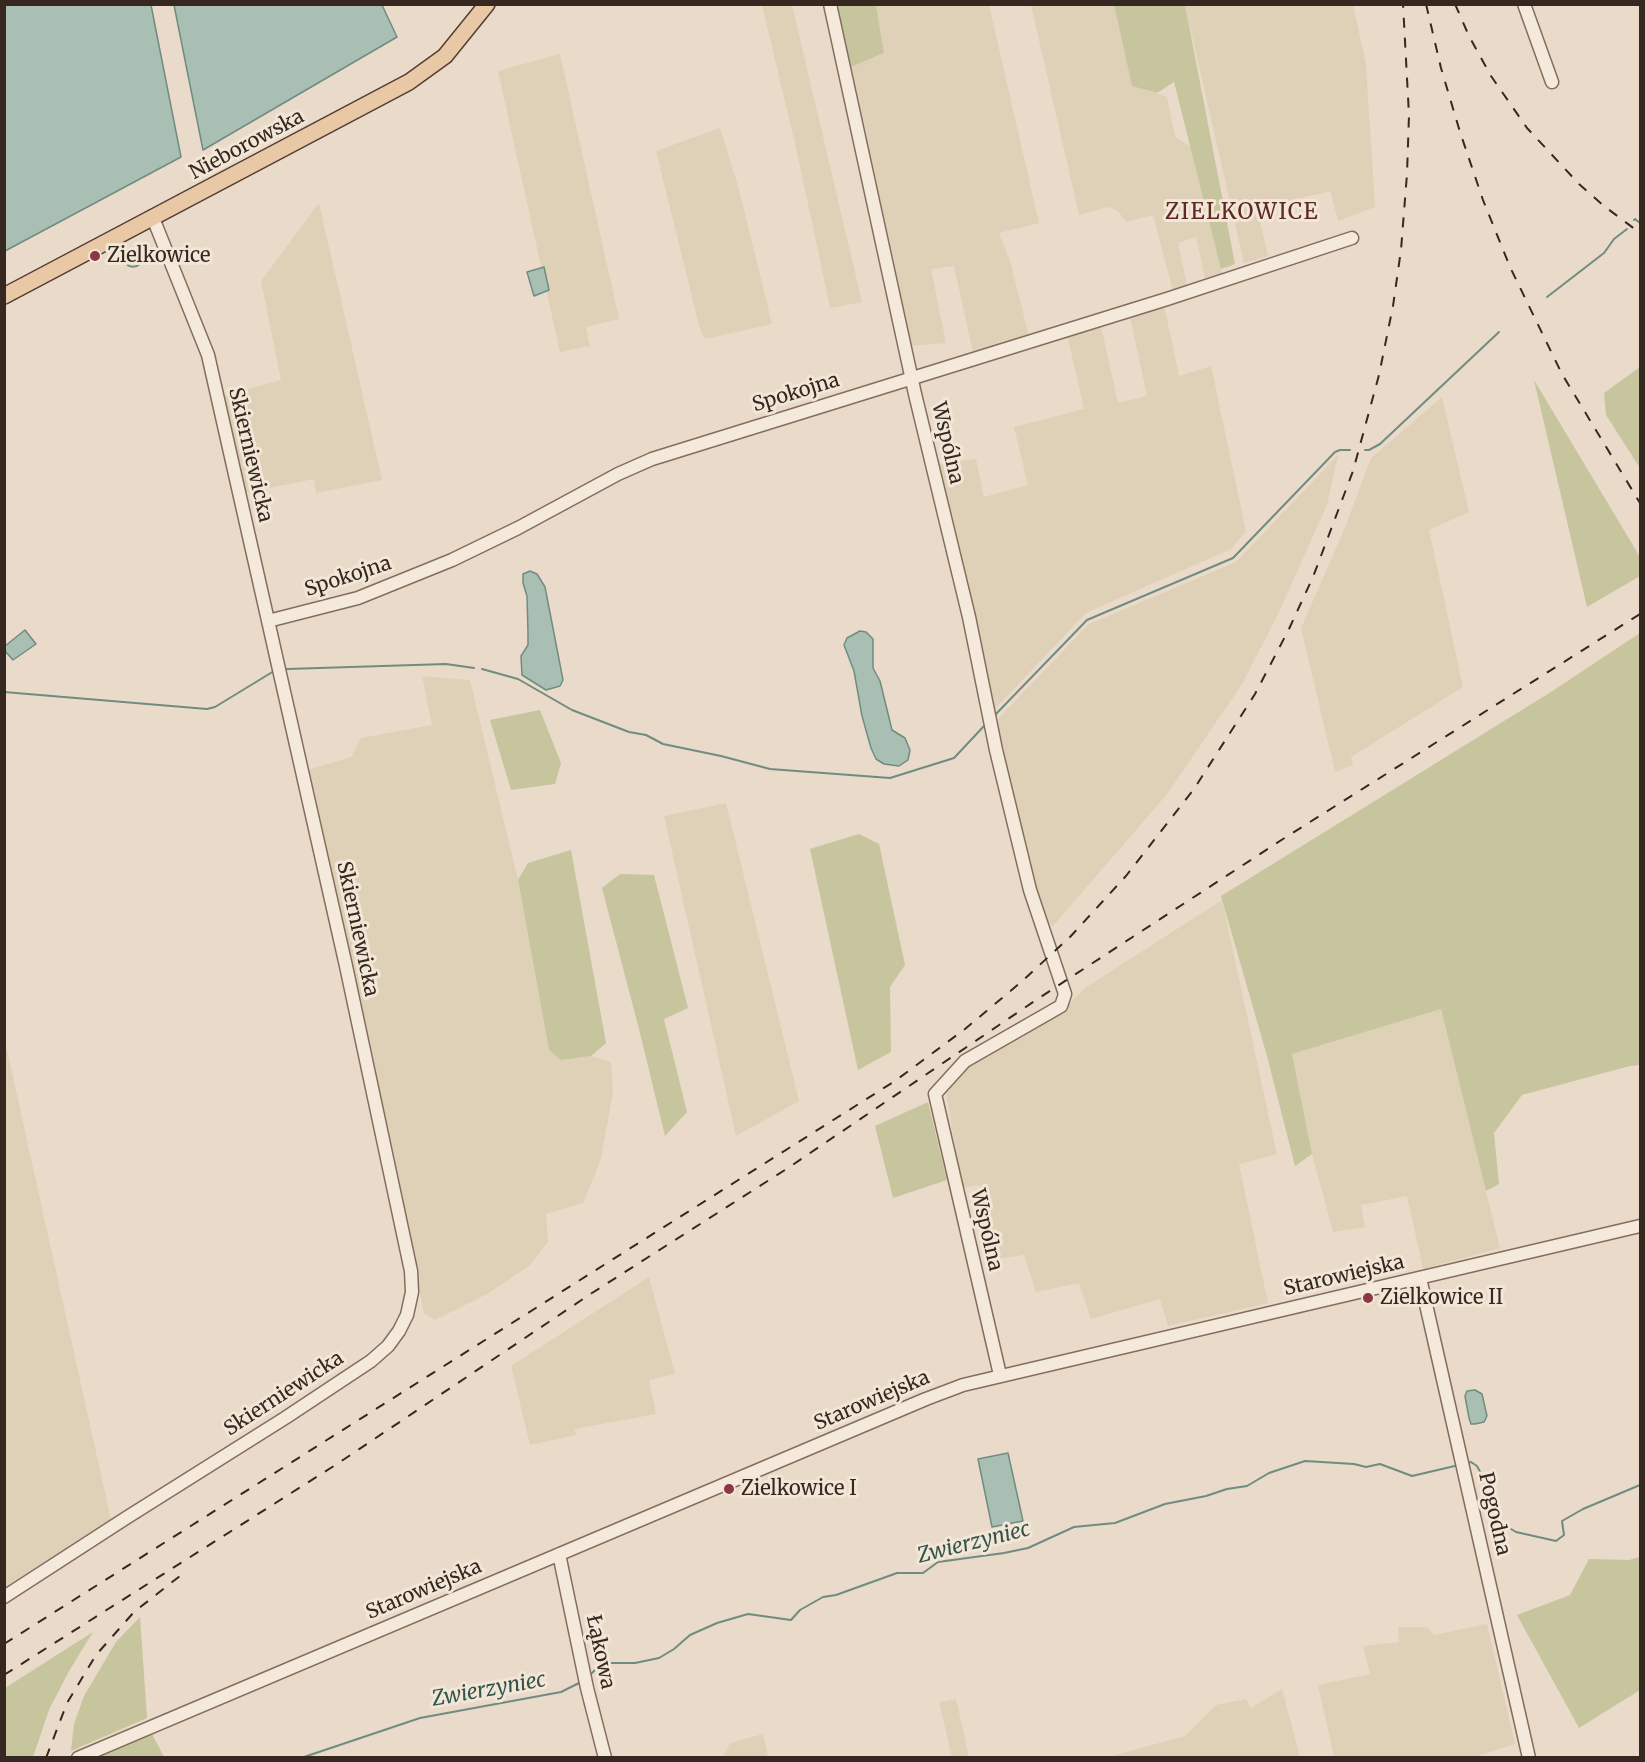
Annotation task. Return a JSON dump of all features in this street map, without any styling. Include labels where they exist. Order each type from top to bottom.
[{"type":"main road","name":"Nieborowska","points":[[4,296],[421,75],[445,56],[488,4]]},
{"type":"street","name":"Wspólna","points":[[830,4],[912,377],[969,617],[996,750],[1030,890],[1065,992],[1065,999],[1061,1006],[965,1061],[935,1094],[1000,1375]]},
{"type":"street","points":[[1524,4],[1552,82]]},
{"type":"street","name":"Skierniewicka","points":[[4,1597],[371,1361],[388,1346],[399,1331],[412,1292],[411,1271],[377,1113],[208,355],[153,218]]},
{"type":"street","name":"Spokojna","points":[[268,621],[358,598],[441,564],[518,528],[618,474],[652,459],[1178,295],[1352,238]]},
{"type":"street","name":"Starowiejska","points":[[78,1758],[963,1385],[1641,1226]]},
{"type":"street","name":"Pogodna","points":[[1420,1278],[1529,1758]]},
{"type":"street","name":"Łąkowa","points":[[559,1554],[587,1688],[605,1758]]},
{"type":"shaded area","points":[[5,4],[151,5],[181,157],[5,251]]},
{"type":"shaded area","points":[[174,5],[382,5],[397,37],[203,150]]},
{"type":"shaded area","points":[[762,5],[792,5],[862,302],[830,308],[797,152]]},
{"type":"shaded area","points":[[835,5],[876,5],[884,53],[851,67]]},
{"type":"shaded area","points":[[876,5],[989,5],[1039,223],[999,233],[1010,261],[1029,336],[973,353],[954,266],[931,269],[946,343],[910,346],[851,67],[884,53]]},
{"type":"shaded area","points":[[1031,5],[1114,5],[1132,85],[1167,97],[1175,137],[1191,147],[1222,273],[1205,278],[1196,237],[1178,243],[1187,286],[1173,291],[1153,215],[1126,222],[1118,211],[1108,207],[1079,215]]},
{"type":"shaded area","points":[[1114,5],[1185,5],[1235,264],[1221,269],[1174,82],[1157,93],[1132,86]]},
{"type":"shaded area","points":[[1185,5],[1353,5],[1366,65],[1375,207],[1338,221],[1330,191],[1257,209],[1268,256],[1244,263]]},
{"type":"shaded area","points":[[560,54],[619,319],[586,327],[590,346],[560,352],[498,71]]},
{"type":"shaded area","points":[[720,128],[739,189],[772,324],[705,339],[700,329],[656,151]]},
{"type":"shaded area","points":[[319,203],[382,480],[316,493],[314,479],[244,493],[223,396],[281,380],[261,281]]},
{"type":"shaded area","points":[[129,249],[137,249],[142,254],[140,265],[129,267],[124,262],[124,254]]},
{"type":"shaded area","points":[[544,267],[549,290],[534,296],[527,272]]},
{"type":"shaded area","points":[[1164,305],[1179,376],[1211,366],[1246,531],[1231,549],[1086,613],[992,712],[936,465],[976,459],[984,497],[1028,485],[1014,427],[1084,409],[1067,334],[1101,326],[1118,403],[1147,396],[1130,316]]},
{"type":"shaded area","points":[[1640,367],[1640,468],[1606,415],[1604,393]]},
{"type":"shaded area","points":[[1534,380],[1640,557],[1640,576],[1587,607]]},
{"type":"shaded area","points":[[1442,397],[1469,512],[1429,530],[1463,687],[1351,757],[1353,765],[1335,772],[1301,628],[1344,530],[1371,458]]},
{"type":"shaded area","points":[[1338,455],[1327,505],[1279,612],[1242,684],[1168,793],[1053,926],[1045,921],[994,723],[1089,624],[1236,562]]},
{"type":"shaded area","points":[[530,571],[537,574],[545,587],[563,680],[560,686],[546,690],[522,675],[521,656],[528,645],[527,596],[523,574]]},
{"type":"shaded area","points":[[25,630],[36,644],[13,660],[5,651],[5,646]]},
{"type":"shaded area","points":[[860,631],[866,632],[873,639],[873,668],[880,681],[892,730],[905,738],[910,750],[908,760],[899,766],[884,764],[876,759],[871,748],[862,716],[854,671],[844,645],[847,638]]},
{"type":"shaded area","points":[[1640,633],[1640,1065],[1522,1095],[1494,1133],[1499,1184],[1486,1191],[1441,1009],[1292,1054],[1312,1154],[1295,1166],[1267,1056],[1221,896],[1551,692]]},
{"type":"shaded area","points":[[422,676],[470,680],[518,880],[549,1050],[561,1060],[591,1056],[611,1062],[613,1092],[601,1159],[583,1203],[546,1214],[548,1242],[530,1265],[489,1293],[435,1320],[424,1313],[308,770],[351,757],[361,738],[432,725]]},
{"type":"shaded area","points":[[540,710],[561,763],[555,784],[511,790],[490,720]]},
{"type":"shaded area","points":[[726,803],[799,1101],[736,1136],[664,816]]},
{"type":"shaded area","points":[[859,834],[879,844],[905,965],[890,987],[891,1052],[858,1070],[810,849]]},
{"type":"shaded area","points":[[571,850],[606,1043],[591,1056],[561,1060],[549,1050],[518,880],[528,863]]},
{"type":"shaded area","points":[[620,874],[654,875],[688,1008],[664,1019],[687,1112],[665,1136],[602,888]]},
{"type":"shaded area","points":[[1222,900],[1277,1154],[1239,1164],[1268,1303],[1168,1326],[1160,1299],[1091,1319],[1079,1283],[1036,1292],[1024,1255],[998,1259],[979,1185],[962,1188],[946,1092],[966,1069],[1062,1011],[1085,988]]},
{"type":"shaded area","points":[[1441,1009],[1500,1248],[1423,1269],[1407,1196],[1361,1205],[1365,1227],[1333,1232],[1312,1154],[1292,1054]]},
{"type":"shaded area","points":[[4,1036],[111,1520],[5,1587],[4,1587]]},
{"type":"shaded area","points":[[928,1102],[947,1180],[893,1198],[875,1126]]},
{"type":"shaded area","points":[[649,1277],[675,1374],[649,1380],[656,1414],[574,1429],[576,1435],[530,1445],[511,1366]]},
{"type":"shaded area","points":[[1475,1390],[1482,1394],[1487,1416],[1484,1422],[1471,1424],[1465,1396],[1467,1391]]},
{"type":"shaded area","points":[[1008,1453],[1023,1521],[992,1527],[978,1459]]},
{"type":"shaded area","points":[[1640,1557],[1640,1690],[1579,1728],[1517,1615],[1570,1595],[1589,1559],[1629,1560]]},
{"type":"shaded area","points":[[140,1617],[147,1718],[71,1751],[74,1724],[84,1696],[116,1642]]},
{"type":"shaded area","points":[[1487,1624],[1515,1744],[1474,1757],[1334,1757],[1318,1685],[1370,1674],[1363,1646],[1399,1642],[1398,1627],[1428,1627],[1434,1635]]},
{"type":"shaded area","points":[[93,1632],[49,1710],[33,1757],[5,1757],[5,1688]]},
{"type":"shaded area","points":[[1282,1689],[1300,1757],[1108,1757],[1185,1736],[1216,1705],[1246,1699],[1251,1708]]},
{"type":"shaded area","points":[[956,1699],[969,1757],[952,1757],[939,1702]]},
{"type":"shaded area","points":[[152,1734],[164,1757],[96,1757]]},
{"type":"shaded area","points":[[763,1734],[768,1757],[723,1757],[730,1743]]},
{"type":"waterway","points":[[1634,220],[1640,223]]},
{"type":"waterway","points":[[1547,297],[1604,253],[1614,239],[1627,229]]},
{"type":"waterway","points":[[1365,450],[1380,444],[1499,332]]},
{"type":"waterway","points":[[995,715],[1087,620],[1233,558],[1335,452],[1350,450]]},
{"type":"waterway","points":[[287,669],[446,664],[474,668]]},
{"type":"waterway","points":[[482,669],[518,679],[572,710],[629,732],[646,735],[663,744],[770,769],[890,778],[954,758],[984,726]]},
{"type":"waterway","points":[[4,692],[207,709],[215,707],[274,671]]},
{"type":"waterway","name":"Zwierzyniec","points":[[590,1675],[597,1668],[610,1663],[635,1663],[659,1658],[690,1635],[717,1623],[748,1614],[791,1620],[800,1610],[823,1597],[836,1595],[897,1573],[923,1573],[938,1562],[1028,1548],[1074,1527],[1115,1523],[1165,1504],[1247,1486],[1269,1473],[1305,1461],[1354,1464],[1366,1467],[1380,1464],[1412,1476],[1459,1465]]},
{"type":"waterway","name":"Zwierzyniec","points":[[1467,1463],[1471,1462],[1477,1466],[1484,1479],[1488,1515],[1516,1532],[1556,1541],[1564,1535],[1562,1521],[1583,1509],[1640,1485]]},
{"type":"waterway","name":"Zwierzyniec","points":[[301,1758],[420,1718],[561,1692],[581,1682]]},
{"type":"railway","points":[[4,1644],[895,1081],[965,1029],[1020,983],[1070,937],[1126,876],[1194,789],[1255,694],[1313,577],[1353,471],[1379,375],[1393,306],[1401,250],[1409,115],[1403,4]]},
{"type":"railway","points":[[1426,4],[1441,68],[1460,132],[1483,200],[1510,267],[1562,374],[1640,503]]},
{"type":"railway","points":[[1455,4],[1491,76],[1527,128],[1579,184],[1640,233]]},
{"type":"railway","points":[[4,1675],[337,1464],[592,1293],[788,1168],[1039,998],[1283,839],[1640,614]]},
{"type":"railway","points":[[46,1758],[67,1703],[96,1655],[134,1612],[185,1572]]},
{"type":"place","name":"Zielkowice","points":[[95,256]]},
{"type":"place","name":"Zielkowice II","points":[[1368,1298]]},
{"type":"place","name":"Zielkowice I","points":[[729,1489]]},
{"type":"district","name":"ZIELKOWICE","points":[[1242,213]]}]
